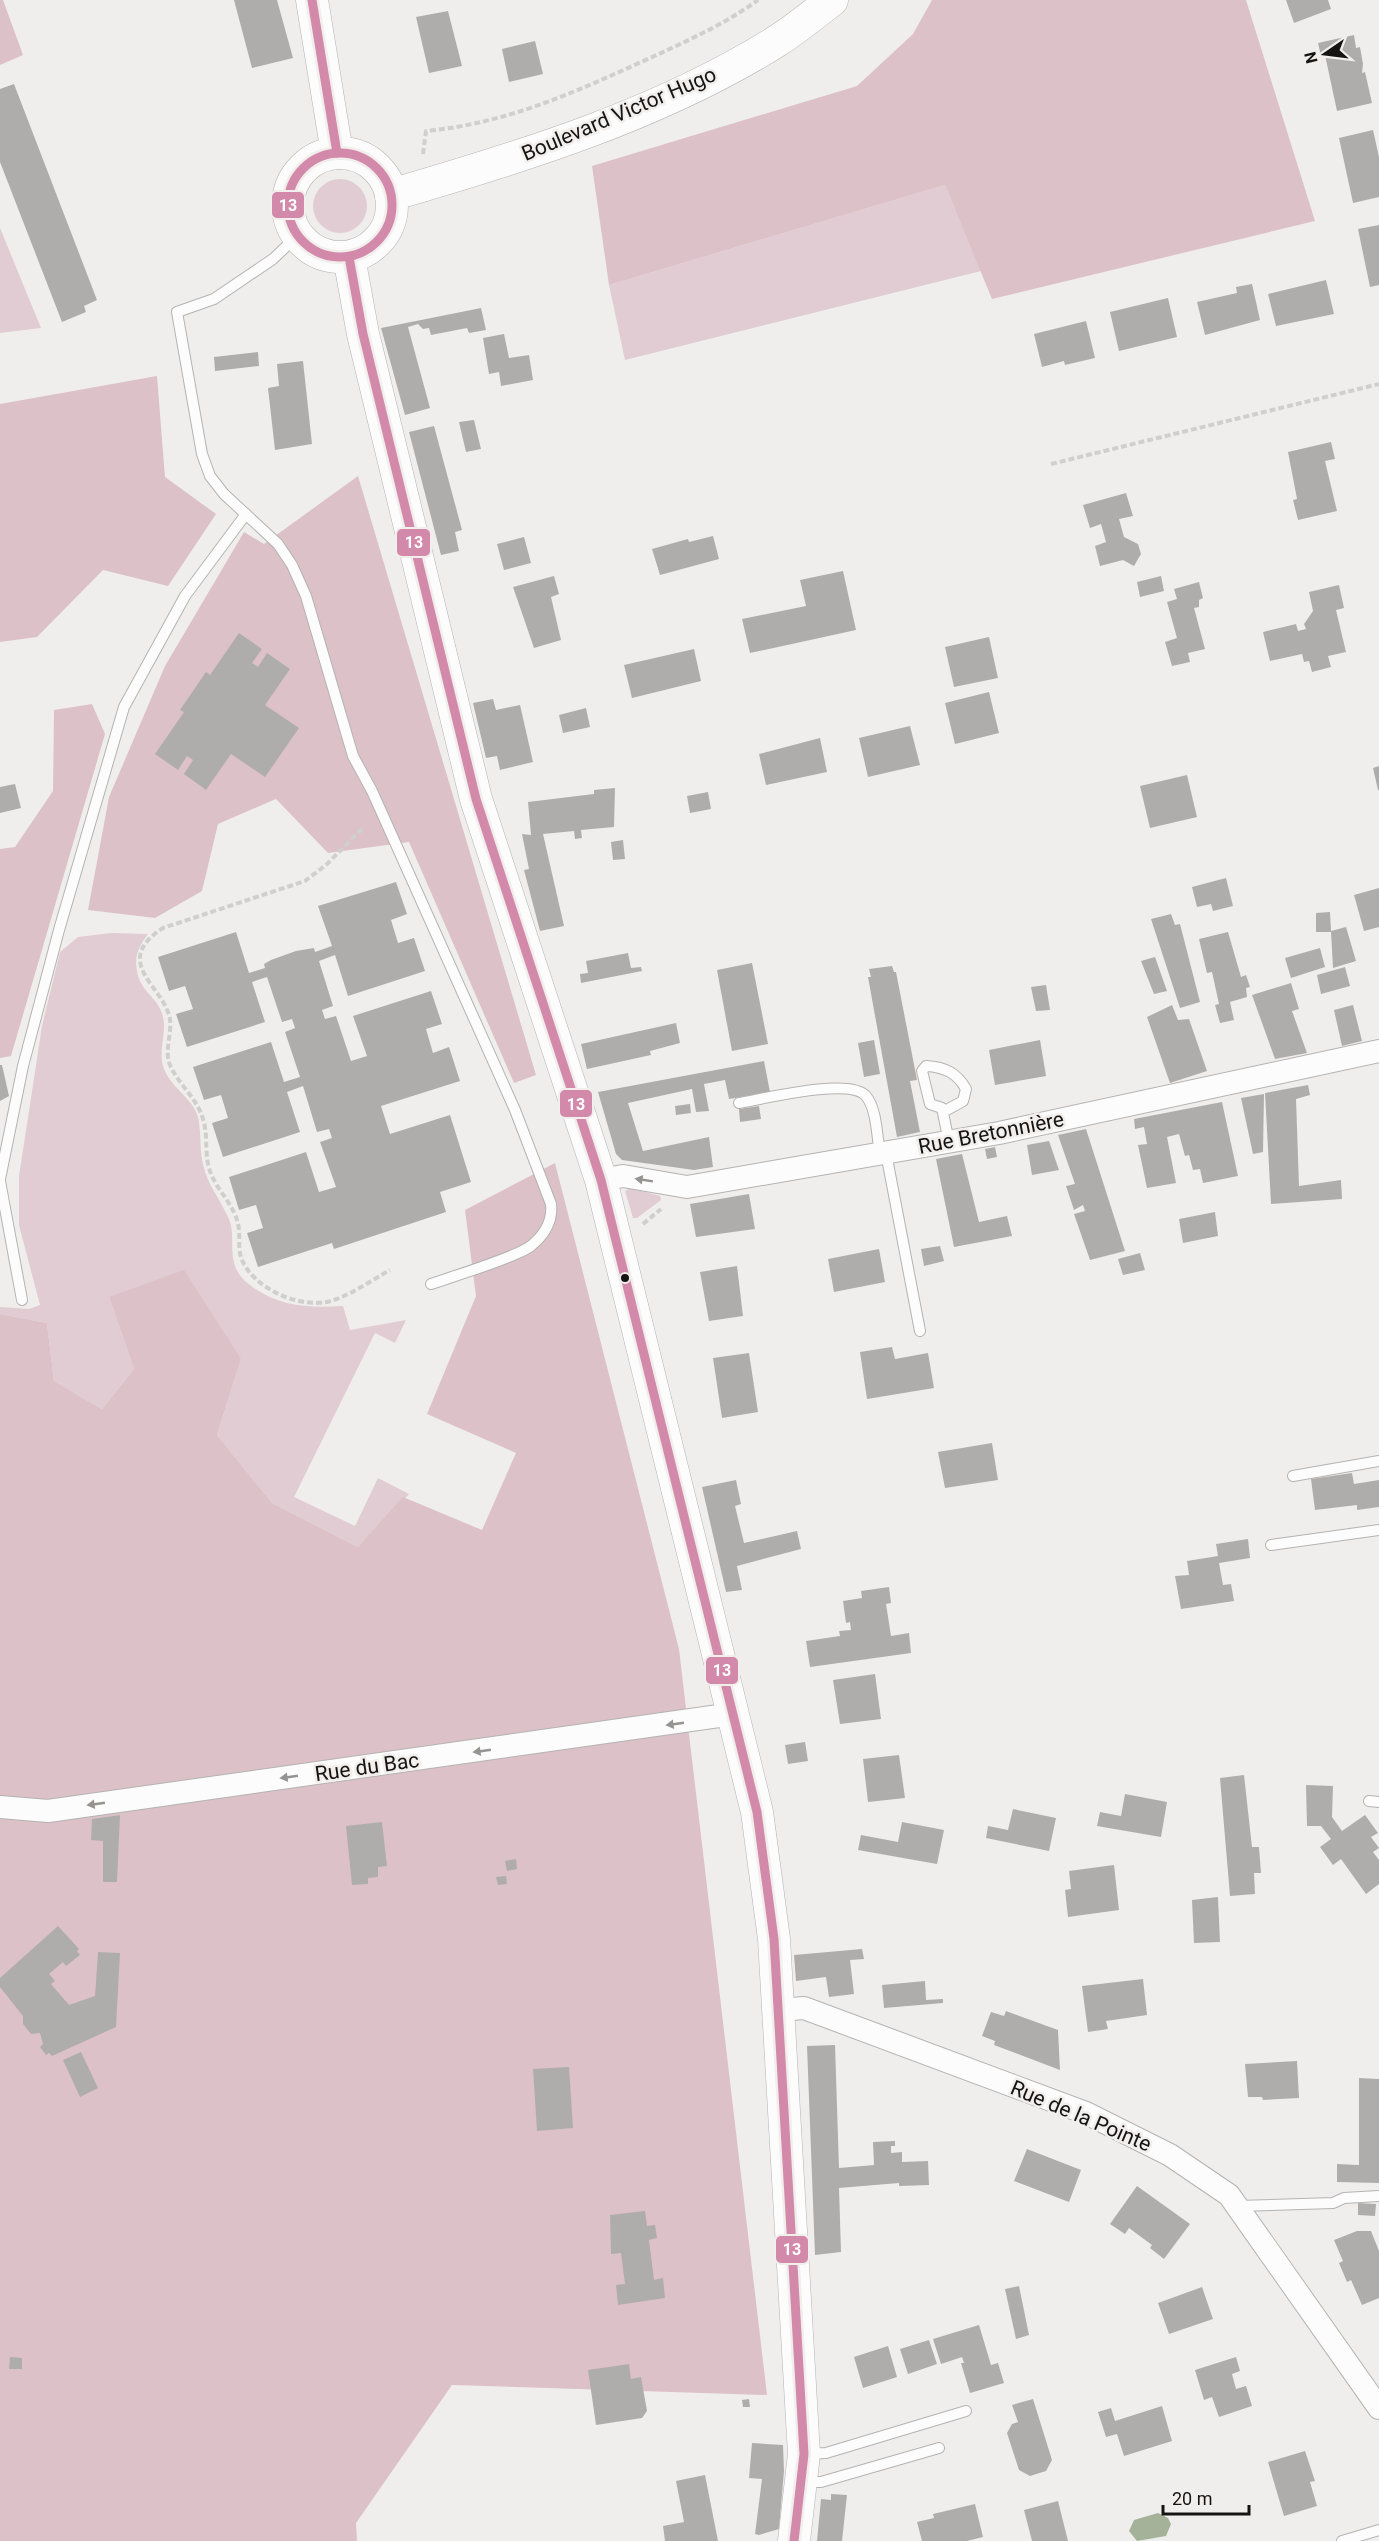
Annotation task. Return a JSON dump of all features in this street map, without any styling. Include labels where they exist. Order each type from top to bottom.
[{"type":"main road","points":[[312,0],[337,153]]},
{"type":"main road","name":"Boulevard Victor Hugo","points":[[391,195],[480,171],[614,121],[718,74],[778,40],[832,0]]},
{"type":"main road","points":[[337,153],[352,154],[377,168],[386,180],[391,195],[392,211],[387,227],[378,241],[365,251],[350,257],[321,254],[297,236],[290,222],[289,190],[307,164],[321,156],[337,153]]},
{"type":"main road","points":[[350,257],[363,334],[476,799],[601,1180],[757,1812],[767,1870],[779,2010],[802,2468],[794,2541]]},
{"type":"street","name":"Rue Bretonnière","points":[[601,1180],[623,1176],[687,1186],[883,1154],[1379,1051]]},
{"type":"street","name":"Rue du Bac","points":[[0,1807],[48,1811],[733,1714]]},
{"type":"street","name":"Rue de la Pointe","points":[[779,2010],[804,2008],[1086,2113],[1170,2155],[1229,2195],[1379,2408]]},
{"type":"lane","points":[[297,236],[273,259],[214,299],[177,312],[202,454],[210,476],[278,544],[292,565],[306,596],[353,756],[372,791],[515,1110],[551,1204],[552,1217],[544,1232],[531,1247],[431,1284]]},
{"type":"lane","points":[[22,1300],[0,1180],[29,1043],[124,707],[185,596],[246,514]]},
{"type":"lane","points":[[943,1112],[963,1101],[966,1089],[959,1077],[939,1066],[926,1066],[922,1071],[930,1104],[942,1108],[949,1142]]},
{"type":"lane","points":[[739,1103],[838,1088],[862,1091],[868,1098],[883,1154],[920,1331]]},
{"type":"lane","points":[[1293,1476],[1379,1461]]},
{"type":"lane","points":[[1271,1545],[1379,1530]]},
{"type":"lane","points":[[1237,2206],[1333,2203],[1344,2198],[1379,2196]]},
{"type":"lane","points":[[939,2448],[821,2482],[802,2468],[826,2453],[966,2411]]},
{"type":"lane","points":[[1342,2541],[1379,2530]]},
{"type":"path","points":[[423,157],[426,131],[467,127],[501,119],[587,87],[735,17],[758,0]]},
{"type":"path","points":[[1052,464],[1379,384]]},
{"type":"path","points":[[362,829],[326,865],[305,881],[163,928],[149,937],[143,948],[141,963],[149,985],[158,995],[170,1016],[170,1064],[203,1120],[204,1144],[211,1175],[236,1217],[239,1253],[249,1274],[271,1291],[317,1302],[332,1301],[390,1270]]},
{"type":"path","points":[[616,1237],[637,1229],[687,1186]]},
{"type":"shaded area","points":[[0,0],[3,0],[23,55],[0,65]]},
{"type":"shaded area","points":[[932,0],[1246,0],[1315,221],[992,299],[945,185],[609,285],[592,166],[857,86],[913,34]]},
{"type":"shaded area","points":[[335,179],[345,179],[355,183],[363,191],[367,206],[363,221],[355,229],[345,233],[335,233],[325,229],[317,221],[313,211],[313,201],[317,191],[325,183]]},
{"type":"shaded area","points":[[945,185],[981,271],[625,360],[609,285]]},
{"type":"shaded area","points":[[0,228],[41,328],[0,333]]},
{"type":"shaded area","points":[[157,376],[165,477],[216,514],[168,586],[103,570],[37,637],[0,642],[0,404]]},
{"type":"shaded area","points":[[358,476],[536,1075],[514,1083],[409,842],[328,853],[276,799],[218,824],[202,891],[155,918],[88,910],[109,797],[165,666],[244,532],[264,544]]},
{"type":"shaded area","points":[[92,704],[105,734],[11,1056],[0,1058],[0,849],[15,847],[53,791],[54,710]]},
{"type":"shaded area","points":[[111,933],[148,934],[140,947],[136,966],[141,984],[156,1002],[164,1020],[163,1066],[197,1114],[205,1171],[231,1225],[235,1265],[245,1281],[256,1290],[280,1301],[304,1306],[343,1306],[350,1330],[406,1320],[395,1343],[375,1333],[294,1497],[355,1526],[378,1478],[409,1494],[358,1547],[272,1503],[217,1435],[241,1359],[109,1297],[134,1369],[102,1409],[54,1381],[47,1323],[0,1314],[0,1307],[29,1309],[40,1305],[19,1225],[19,1176],[42,1026],[60,952],[78,937]]},
{"type":"shaded area","points":[[555,1163],[679,1649],[767,2395],[452,2385],[356,2523],[357,2541],[0,2541],[0,1314],[47,1323],[54,1381],[102,1409],[134,1369],[109,1297],[184,1270],[241,1359],[217,1435],[272,1503],[358,1547],[403,1497],[482,1530],[516,1453],[427,1414],[476,1296],[465,1210]]},
{"type":"shaded area","points":[[630,1188],[660,1196],[661,1200],[637,1218],[633,1218],[625,1191]]},
{"type":"shaded area","points":[[1158,2513],[1168,2518],[1171,2524],[1166,2536],[1137,2541],[1129,2531],[1134,2520]]},
{"type":"building","points":[[234,0],[277,0],[293,58],[252,68]]},
{"type":"building","points":[[1286,0],[1328,0],[1331,9],[1294,23]]},
{"type":"building","points":[[448,11],[462,66],[429,73],[416,17]]},
{"type":"building","points":[[1354,35],[1356,48],[1360,47],[1362,73],[1365,72],[1372,103],[1337,111],[1325,55],[1321,56],[1318,43]]},
{"type":"building","points":[[535,41],[543,74],[509,82],[502,49]]},
{"type":"building","points":[[14,84],[97,300],[84,306],[86,312],[62,322],[0,162],[0,89]]},
{"type":"building","points":[[1373,130],[1379,157],[1379,197],[1353,203],[1339,138]]},
{"type":"building","points":[[1379,225],[1379,285],[1370,287],[1358,229]]},
{"type":"building","points":[[1326,280],[1334,314],[1276,326],[1268,294]]},
{"type":"building","points":[[1252,284],[1260,320],[1205,335],[1197,302],[1237,293],[1236,287]]},
{"type":"building","points":[[1168,298],[1177,337],[1119,351],[1110,312]]},
{"type":"building","points":[[481,308],[486,330],[469,333],[467,328],[431,335],[429,328],[423,329],[418,324],[408,327],[430,408],[405,415],[381,328]]},
{"type":"building","points":[[1086,321],[1095,358],[1065,365],[1064,361],[1042,367],[1034,334]]},
{"type":"building","points":[[504,334],[509,358],[529,355],[533,380],[501,386],[499,372],[489,374],[483,338]]},
{"type":"building","points":[[258,352],[259,366],[215,371],[214,357]]},
{"type":"building","points":[[303,361],[312,444],[275,450],[268,388],[279,386],[277,364]]},
{"type":"building","points":[[474,420],[481,449],[466,452],[459,422]]},
{"type":"building","points":[[434,426],[462,530],[455,532],[459,551],[441,555],[409,432]]},
{"type":"building","points":[[1331,442],[1335,459],[1325,461],[1337,511],[1298,520],[1293,500],[1297,499],[1288,452]]},
{"type":"building","points":[[1126,493],[1133,516],[1119,519],[1124,537],[1138,544],[1141,554],[1134,566],[1123,560],[1100,566],[1095,546],[1106,542],[1101,524],[1090,528],[1083,505]]},
{"type":"building","points":[[713,536],[719,559],[660,575],[652,549],[688,539],[689,542]]},
{"type":"building","points":[[524,537],[531,563],[504,570],[497,544]]},
{"type":"building","points":[[843,571],[856,630],[750,653],[742,619],[806,606],[800,580]]},
{"type":"building","points":[[554,576],[559,594],[551,597],[561,640],[534,648],[513,587]]},
{"type":"building","points":[[1161,576],[1164,591],[1140,597],[1137,582]]},
{"type":"building","points":[[1199,582],[1203,598],[1199,600],[1199,607],[1194,608],[1205,649],[1188,653],[1190,662],[1172,666],[1165,642],[1177,638],[1167,602],[1177,599],[1174,589]]},
{"type":"building","points":[[1339,585],[1344,608],[1336,610],[1346,652],[1328,656],[1331,667],[1312,672],[1309,661],[1304,662],[1302,654],[1270,661],[1263,632],[1296,624],[1298,631],[1306,629],[1304,624],[1313,611],[1309,592]]},
{"type":"building","points":[[239,633],[262,649],[252,663],[258,667],[267,653],[290,669],[265,705],[299,728],[265,777],[231,754],[206,790],[184,774],[193,760],[187,756],[178,770],[155,754],[184,712],[180,710],[206,672],[210,675]]},
{"type":"building","points":[[989,637],[998,678],[954,687],[945,647]]},
{"type":"building","points":[[694,649],[701,681],[632,698],[624,665]]},
{"type":"building","points":[[989,692],[999,733],[955,744],[945,703]]},
{"type":"building","points":[[493,699],[496,710],[520,705],[533,762],[500,770],[497,756],[486,758],[473,703]]},
{"type":"building","points":[[586,708],[590,727],[563,733],[559,715]]},
{"type":"building","points":[[910,726],[920,765],[868,777],[859,738]]},
{"type":"building","points":[[820,738],[827,772],[766,785],[759,754]]},
{"type":"building","points":[[1379,766],[1379,790],[1378,790],[1373,768]]},
{"type":"building","points":[[1187,775],[1197,817],[1150,828],[1140,786]]},
{"type":"building","points":[[15,784],[21,808],[0,813],[0,787]]},
{"type":"building","points":[[615,788],[614,827],[581,830],[582,838],[575,839],[574,831],[543,834],[564,926],[540,931],[524,870],[529,869],[522,834],[531,835],[528,802],[594,794],[594,790]]},
{"type":"building","points":[[708,792],[711,809],[690,813],[687,796]]},
{"type":"building","points":[[623,840],[625,859],[613,860],[611,842]]},
{"type":"building","points":[[1226,878],[1233,906],[1213,911],[1211,904],[1197,907],[1192,887]]},
{"type":"building","points":[[396,882],[407,914],[391,920],[398,943],[414,938],[425,971],[348,996],[335,955],[319,961],[333,1006],[322,1010],[325,1019],[336,1016],[351,1061],[367,1056],[353,1016],[431,991],[442,1024],[426,1029],[433,1053],[449,1047],[460,1081],[381,1106],[390,1134],[450,1115],[471,1182],[440,1192],[446,1212],[334,1249],[332,1243],[258,1267],[247,1233],[263,1228],[256,1205],[239,1210],[229,1177],[306,1152],[319,1192],[336,1187],[320,1142],[332,1138],[329,1129],[317,1132],[303,1086],[287,1092],[300,1132],[223,1157],[212,1123],[228,1118],[221,1095],[204,1100],[193,1067],[271,1042],[284,1082],[300,1077],[285,1032],[295,1028],[292,1019],[282,1022],[267,977],[252,982],[265,1022],[187,1047],[176,1014],[193,1009],[185,986],[169,991],[158,957],[236,932],[249,973],[265,968],[264,964],[271,960],[296,951],[314,948],[315,952],[332,946],[318,906]]},
{"type":"building","points":[[1379,888],[1379,927],[1364,931],[1354,895]]},
{"type":"building","points":[[1330,912],[1331,931],[1346,927],[1356,961],[1333,968],[1331,932],[1316,932],[1316,913]]},
{"type":"building","points":[[1171,914],[1175,925],[1180,924],[1200,1002],[1180,1008],[1151,919]]},
{"type":"building","points":[[1228,932],[1241,977],[1246,975],[1250,987],[1246,988],[1247,997],[1230,1002],[1234,1020],[1220,1023],[1215,1005],[1219,1004],[1212,972],[1207,973],[1199,939]]},
{"type":"building","points":[[1320,948],[1325,967],[1291,978],[1285,958]]},
{"type":"building","points":[[628,953],[631,968],[641,967],[642,971],[581,983],[580,974],[588,973],[586,961]]},
{"type":"building","points":[[1155,957],[1167,991],[1154,994],[1141,961]]},
{"type":"building","points":[[752,963],[768,1044],[732,1051],[717,970]]},
{"type":"building","points":[[892,966],[896,972],[917,1080],[910,1081],[920,1132],[897,1137],[868,977],[871,977],[869,969]]},
{"type":"building","points":[[1345,967],[1350,986],[1321,994],[1317,975]]},
{"type":"building","points":[[1291,983],[1299,1009],[1292,1011],[1307,1053],[1275,1059],[1252,995]]},
{"type":"building","points":[[1046,985],[1050,1010],[1036,1011],[1031,987]]},
{"type":"building","points":[[1172,1005],[1178,1020],[1189,1019],[1207,1071],[1170,1083],[1147,1017]]},
{"type":"building","points":[[1353,1005],[1362,1041],[1342,1046],[1334,1010]]},
{"type":"building","points":[[676,1023],[680,1043],[650,1051],[651,1055],[587,1069],[581,1044]]},
{"type":"building","points":[[874,1040],[880,1074],[864,1077],[858,1043]]},
{"type":"building","points":[[1040,1040],[1046,1076],[995,1085],[989,1050]]},
{"type":"building","points":[[764,1061],[770,1092],[729,1099],[725,1080],[704,1084],[709,1111],[696,1112],[692,1089],[628,1103],[643,1151],[709,1137],[713,1167],[694,1170],[622,1160],[616,1154],[598,1092]]},
{"type":"building","points":[[0,1065],[2,1065],[9,1096],[0,1101]]},
{"type":"building","points":[[1308,1085],[1310,1095],[1296,1099],[1299,1186],[1341,1180],[1342,1199],[1271,1204],[1265,1093]]},
{"type":"building","points":[[1264,1094],[1263,1152],[1253,1154],[1241,1098]]},
{"type":"building","points":[[1222,1102],[1238,1176],[1203,1183],[1200,1169],[1193,1170],[1189,1155],[1185,1156],[1179,1134],[1167,1137],[1176,1183],[1147,1188],[1138,1145],[1147,1144],[1144,1127],[1135,1129],[1134,1119]]},
{"type":"building","points":[[690,1104],[691,1113],[676,1115],[675,1106]]},
{"type":"building","points":[[759,1106],[761,1119],[740,1122],[739,1109]]},
{"type":"building","points":[[1086,1129],[1125,1251],[1090,1260],[1074,1214],[1085,1211],[1083,1205],[1074,1210],[1066,1186],[1075,1184],[1058,1135]]},
{"type":"building","points":[[1049,1141],[1059,1170],[1032,1175],[1027,1145]]},
{"type":"building","points":[[995,1147],[997,1157],[987,1159],[985,1149]]},
{"type":"building","points":[[962,1154],[979,1222],[1007,1216],[1012,1236],[954,1247],[936,1159]]},
{"type":"building","points":[[749,1194],[755,1229],[696,1237],[690,1204]]},
{"type":"building","points":[[1215,1212],[1218,1236],[1183,1243],[1179,1219]]},
{"type":"building","points":[[940,1246],[944,1261],[924,1266],[921,1249]]},
{"type":"building","points":[[879,1249],[885,1282],[834,1292],[828,1259]]},
{"type":"building","points":[[1140,1253],[1145,1270],[1123,1275],[1118,1259]]},
{"type":"building","points":[[737,1266],[743,1316],[709,1321],[700,1272]]},
{"type":"building","points":[[892,1347],[895,1359],[928,1353],[934,1388],[867,1399],[860,1352]]},
{"type":"building","points":[[749,1353],[758,1412],[722,1418],[713,1358]]},
{"type":"building","points":[[992,1443],[998,1480],[945,1488],[938,1452]]},
{"type":"building","points":[[1352,1473],[1354,1484],[1379,1480],[1379,1507],[1357,1510],[1357,1505],[1315,1510],[1311,1479]]},
{"type":"building","points":[[736,1480],[741,1504],[735,1506],[744,1543],[797,1531],[801,1549],[737,1566],[742,1590],[726,1592],[702,1487]]},
{"type":"building","points":[[1248,1539],[1250,1558],[1219,1563],[1223,1585],[1231,1584],[1234,1601],[1181,1609],[1175,1576],[1189,1575],[1187,1561],[1218,1556],[1216,1544]]},
{"type":"building","points":[[889,1587],[891,1603],[886,1604],[891,1636],[909,1633],[911,1653],[810,1667],[806,1641],[840,1636],[839,1631],[851,1630],[850,1622],[846,1623],[843,1601],[862,1598],[861,1591]]},
{"type":"building","points":[[875,1674],[881,1719],[840,1724],[833,1680]]},
{"type":"building","points":[[805,1742],[808,1761],[788,1764],[785,1745]]},
{"type":"building","points":[[899,1755],[905,1798],[868,1802],[863,1759]]},
{"type":"building","points":[[1244,1775],[1252,1847],[1259,1847],[1261,1873],[1254,1873],[1255,1894],[1230,1896],[1220,1778]]},
{"type":"building","points":[[1306,1785],[1333,1786],[1332,1817],[1342,1831],[1365,1815],[1378,1833],[1371,1837],[1379,1848],[1373,1852],[1379,1860],[1379,1884],[1366,1894],[1341,1859],[1333,1865],[1320,1847],[1331,1839],[1321,1826],[1307,1826]]},
{"type":"building","points":[[1125,1794],[1167,1802],[1161,1837],[1097,1826],[1100,1812],[1121,1816]]},
{"type":"building","points":[[1013,1809],[1056,1818],[1049,1851],[986,1838],[988,1826],[1008,1830]]},
{"type":"building","points":[[120,1815],[117,1882],[103,1882],[103,1841],[91,1840],[92,1819]]},
{"type":"building","points":[[382,1822],[387,1866],[378,1867],[378,1877],[368,1878],[368,1884],[352,1885],[346,1826]]},
{"type":"building","points":[[902,1822],[944,1830],[937,1864],[858,1850],[861,1835],[898,1842]]},
{"type":"building","points":[[516,1859],[517,1869],[507,1871],[505,1861]]},
{"type":"building","points":[[1114,1865],[1119,1910],[1068,1917],[1065,1890],[1071,1889],[1069,1871]]},
{"type":"building","points":[[506,1876],[507,1884],[498,1885],[496,1877]]},
{"type":"building","points":[[1218,1897],[1220,1942],[1194,1943],[1192,1900]]},
{"type":"building","points":[[58,1926],[79,1949],[77,1951],[80,1955],[66,1966],[63,1962],[49,1974],[55,1981],[51,1984],[69,2005],[95,1996],[98,1952],[120,1953],[116,2027],[52,2056],[49,2053],[46,2055],[40,2047],[43,2044],[40,2033],[31,2034],[23,2024],[23,2016],[0,1987],[0,1978]]},
{"type":"building","points":[[862,1949],[864,1959],[850,1960],[854,1994],[829,1997],[826,1977],[796,1981],[794,1955]]},
{"type":"building","points":[[1143,1979],[1147,2015],[1106,2021],[1108,2029],[1088,2032],[1082,1986]]},
{"type":"building","points":[[925,1981],[926,2000],[943,1999],[943,2003],[884,2008],[882,1985]]},
{"type":"building","points":[[1006,2011],[1058,2030],[1060,2070],[994,2045],[995,2041],[982,2036],[991,2012],[1004,2016]]},
{"type":"building","points":[[835,2045],[839,2168],[874,2165],[873,2142],[895,2141],[895,2146],[891,2146],[891,2153],[902,2152],[902,2162],[928,2161],[929,2185],[899,2186],[899,2183],[839,2188],[841,2252],[815,2255],[807,2046]]},
{"type":"building","points":[[81,2052],[98,2088],[80,2097],[63,2060]]},
{"type":"building","points":[[1297,2061],[1299,2098],[1263,2100],[1262,2097],[1248,2097],[1245,2064]]},
{"type":"building","points":[[569,2067],[573,2128],[537,2131],[533,2069]]},
{"type":"building","points":[[1359,2078],[1379,2079],[1379,2183],[1337,2182],[1337,2164],[1359,2165]]},
{"type":"building","points":[[1027,2149],[1081,2170],[1069,2202],[1014,2181]]},
{"type":"building","points":[[1137,2186],[1190,2224],[1164,2259],[1150,2248],[1152,2245],[1129,2228],[1125,2234],[1110,2224]]},
{"type":"building","points":[[1358,2203],[1376,2204],[1375,2216],[1358,2215]]},
{"type":"building","points":[[645,2211],[647,2226],[655,2225],[657,2238],[649,2240],[654,2280],[663,2278],[665,2298],[618,2305],[616,2285],[625,2284],[621,2253],[611,2254],[610,2215]]},
{"type":"building","points":[[1357,2231],[1371,2231],[1379,2251],[1379,2298],[1362,2305],[1351,2280],[1347,2282],[1339,2263],[1343,2261],[1334,2240]]},
{"type":"building","points":[[1019,2286],[1029,2335],[1016,2339],[1005,2289]]},
{"type":"building","points":[[1202,2287],[1213,2319],[1169,2334],[1158,2303]]},
{"type":"building","points":[[979,2325],[991,2365],[998,2363],[1004,2383],[970,2393],[961,2363],[964,2363],[962,2357],[941,2364],[933,2339]]},
{"type":"building","points":[[929,2340],[937,2364],[908,2374],[900,2349]]},
{"type":"building","points":[[888,2346],[897,2377],[863,2388],[854,2357]]},
{"type":"building","points":[[10,2357],[22,2358],[22,2369],[9,2369]]},
{"type":"building","points":[[1236,2357],[1240,2371],[1232,2374],[1236,2389],[1246,2386],[1252,2406],[1219,2417],[1212,2397],[1204,2400],[1195,2370]]},
{"type":"building","points":[[629,2364],[631,2379],[641,2377],[647,2411],[642,2418],[596,2425],[588,2370]]},
{"type":"building","points":[[749,2399],[750,2407],[743,2407],[742,2400]]},
{"type":"building","points":[[1033,2399],[1052,2460],[1046,2471],[1030,2476],[1019,2470],[1007,2433],[1012,2424],[1018,2422],[1012,2405]]},
{"type":"building","points":[[1162,2406],[1172,2441],[1124,2456],[1117,2434],[1106,2437],[1098,2412],[1111,2408],[1115,2421]]},
{"type":"building","points":[[752,2443],[783,2445],[784,2471],[779,2529],[759,2535],[755,2534],[762,2479],[749,2478]]},
{"type":"building","points":[[1305,2451],[1315,2481],[1310,2482],[1317,2506],[1284,2516],[1268,2462]]},
{"type":"building","points":[[705,2475],[718,2541],[665,2541],[663,2526],[684,2522],[676,2481]]},
{"type":"building","points":[[831,2494],[847,2495],[842,2541],[817,2541],[821,2499],[831,2500]]},
{"type":"building","points":[[1058,2501],[1068,2541],[1032,2541],[1024,2510]]},
{"type":"building","points":[[975,2504],[983,2537],[967,2541],[922,2541],[917,2522],[934,2518],[933,2514]]},
{"type":"transit line","name":"13","points":[[312,0],[337,153]]},
{"type":"transit line","name":"13","points":[[340,153],[360,157],[377,168],[388,185],[392,205],[388,225],[377,242],[360,253],[340,257],[320,253],[303,242],[292,225],[288,205],[292,185],[303,168],[320,157],[340,153]]},
{"type":"transit line","name":"13","points":[[349,257],[363,334],[476,799],[601,1180],[757,1812],[774,1939],[804,2454],[794,2541]]}]
